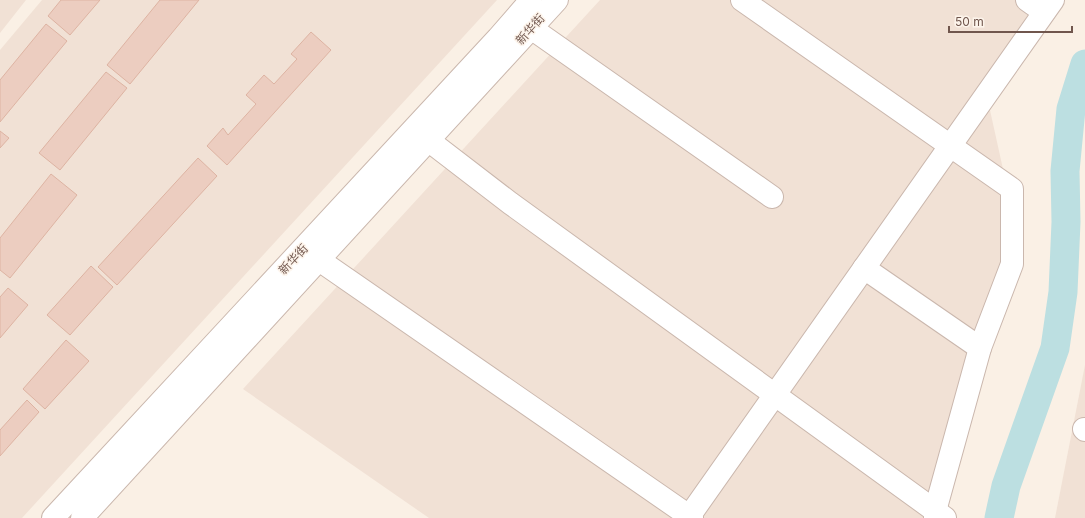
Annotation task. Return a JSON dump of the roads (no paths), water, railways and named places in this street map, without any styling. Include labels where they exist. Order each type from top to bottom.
[{"type":"street","name":"新华街","points":[[54,518],[493,44],[531,0]]},
{"type":"street","name":"新华街","points":[[82,518],[557,0]]},
{"type":"street","points":[[428,140],[510,203],[775,395],[938,516],[980,348],[1012,264],[1012,189],[742,0]]},
{"type":"street","points":[[319,260],[690,517],[950,146],[1041,4]]},
{"type":"street","points":[[531,28],[772,196]]},
{"type":"street","points":[[864,268],[980,348]]},
{"type":"waterway","points":[[999,518],[1006,486],[1055,348],[1063,292],[1066,222],[1065,171],[1071,109],[1085,64]]}]
